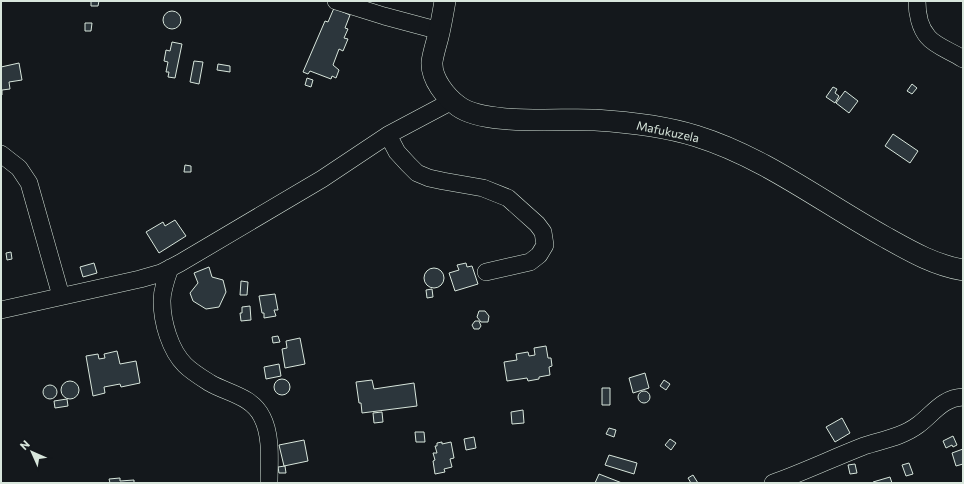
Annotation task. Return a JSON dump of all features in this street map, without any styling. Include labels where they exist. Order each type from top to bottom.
[{"type":"main road","name":"Mafukuzela","points":[[445,1],[432,64],[436,80],[445,95],[459,107],[472,114],[492,118],[594,120],[646,125],[695,135],[728,147],[770,168],[873,230],[923,258],[951,268],[963,270]]},
{"type":"street","points":[[336,1],[440,31]]},
{"type":"street","points":[[917,1],[917,12],[928,37],[963,58]]},
{"type":"street","points":[[1,310],[161,273],[322,179],[388,135],[452,101]]},
{"type":"street","points":[[388,135],[397,152],[418,173],[429,178],[483,188],[508,198],[537,224],[543,232],[545,245],[539,255],[530,262],[486,272]]},
{"type":"street","points":[[1,154],[19,168],[29,183],[61,296]]},
{"type":"street","points":[[170,268],[162,300],[163,320],[171,343],[185,365],[210,383],[239,395],[254,406],[262,416],[268,442],[269,483]]},
{"type":"street","points":[[773,483],[864,446],[905,433],[917,426],[941,404],[963,397]]},
{"type":"building","points":[[91,1],[99,1],[98,6],[91,6]]},
{"type":"building","points":[[334,8],[350,15],[345,28],[348,29],[344,38],[348,39],[343,51],[339,49],[333,65],[339,70],[336,78],[332,76],[331,79],[310,71],[308,74],[303,72],[325,21],[328,22]]},
{"type":"building","points":[[172,11],[178,14],[181,20],[178,26],[172,29],[166,26],[163,20],[166,14]]},
{"type":"building","points":[[85,23],[92,23],[91,31],[85,31]]},
{"type":"building","points":[[172,42],[182,44],[175,78],[168,77],[169,72],[166,72],[168,62],[164,61],[166,50],[170,51]]},
{"type":"building","points":[[194,61],[203,62],[199,84],[190,82]]},
{"type":"building","points":[[19,63],[22,80],[9,82],[10,89],[2,90],[1,95],[1,67]]},
{"type":"building","points":[[218,64],[230,66],[230,72],[217,70]]},
{"type":"building","points":[[307,78],[313,80],[311,87],[305,85]]},
{"type":"building","points":[[912,84],[917,88],[912,94],[907,91]]},
{"type":"building","points":[[833,87],[837,89],[835,93],[839,96],[835,103],[826,97]]},
{"type":"building","points":[[845,91],[858,101],[849,113],[836,103]]},
{"type":"building","points":[[893,134],[918,151],[910,163],[885,146]]},
{"type":"building","points":[[185,165],[191,166],[191,172],[184,172]]},
{"type":"building","points":[[175,220],[186,236],[159,253],[146,232],[163,222],[165,226]]},
{"type":"building","points":[[11,252],[12,259],[7,260],[6,253]]},
{"type":"building","points":[[94,263],[97,273],[83,277],[80,267]]},
{"type":"building","points":[[466,263],[467,267],[472,266],[478,284],[455,291],[449,273],[459,270],[457,265]]},
{"type":"building","points":[[209,267],[212,277],[223,280],[226,292],[219,307],[206,309],[193,301],[190,293],[198,283],[194,273]]},
{"type":"building","points":[[434,268],[441,271],[444,278],[441,285],[434,288],[427,285],[424,278],[427,271]]},
{"type":"building","points":[[241,281],[248,282],[247,295],[240,295]]},
{"type":"building","points":[[432,289],[433,297],[427,298],[426,290]]},
{"type":"building","points":[[275,294],[278,310],[274,310],[276,316],[264,318],[259,296]]},
{"type":"building","points":[[250,306],[251,320],[241,321],[240,313],[242,313],[242,307]]},
{"type":"building","points":[[479,311],[485,311],[489,316],[488,322],[481,322],[477,317]]},
{"type":"building","points":[[475,321],[479,321],[481,326],[479,329],[474,329],[472,325]]},
{"type":"building","points":[[278,336],[280,342],[273,343],[272,337]]},
{"type":"building","points":[[300,338],[305,364],[285,368],[282,349],[287,348],[286,341]]},
{"type":"building","points":[[546,346],[548,358],[551,358],[552,366],[549,367],[550,375],[528,381],[527,378],[507,381],[504,362],[517,360],[516,354],[528,352],[529,356],[535,355],[534,348]]},
{"type":"building","points":[[117,351],[120,364],[136,361],[140,383],[121,387],[120,384],[104,387],[105,393],[93,396],[86,356],[98,354],[99,359],[105,358],[104,354]]},
{"type":"building","points":[[279,364],[281,376],[266,379],[264,367]]},
{"type":"building","points":[[645,373],[649,388],[633,393],[629,378]]},
{"type":"building","points":[[282,379],[289,384],[290,387],[285,394],[282,395],[275,390],[274,387],[279,380]]},
{"type":"building","points":[[372,380],[374,389],[414,383],[417,406],[362,413],[356,382]]},
{"type":"building","points":[[664,380],[670,384],[666,390],[660,386]]},
{"type":"building","points":[[70,381],[76,384],[79,390],[76,396],[70,399],[64,396],[61,390],[64,384]]},
{"type":"building","points":[[47,385],[53,385],[57,389],[57,395],[53,399],[47,399],[43,395],[43,389]]},
{"type":"building","points":[[602,388],[610,388],[610,405],[602,405]]},
{"type":"building","points":[[642,391],[646,391],[650,397],[646,403],[642,403],[638,399],[638,395]]},
{"type":"building","points":[[67,399],[68,406],[55,408],[54,401]]},
{"type":"building","points":[[523,410],[524,423],[512,424],[511,412]]},
{"type":"building","points":[[382,412],[383,422],[374,423],[373,413]]},
{"type":"building","points":[[842,418],[850,433],[835,442],[826,427]]},
{"type":"building","points":[[609,428],[616,430],[614,437],[606,434]]},
{"type":"building","points":[[415,432],[424,432],[425,442],[416,442]]},
{"type":"building","points":[[953,436],[957,445],[953,447],[952,445],[946,448],[943,441]]},
{"type":"building","points":[[474,437],[476,448],[466,450],[464,439]]},
{"type":"building","points":[[670,439],[676,443],[671,450],[665,445]]},
{"type":"building","points":[[304,440],[308,461],[284,466],[279,445]]},
{"type":"building","points":[[442,442],[442,444],[451,442],[454,458],[450,459],[452,467],[444,469],[445,472],[435,474],[433,461],[435,460],[433,453],[437,453],[435,446],[437,446],[437,443]]},
{"type":"building","points":[[963,449],[963,464],[956,466],[952,453]]},
{"type":"building","points":[[609,455],[637,463],[634,474],[605,465]]},
{"type":"building","points":[[909,463],[913,474],[906,476],[902,465]]},
{"type":"building","points":[[855,464],[857,473],[850,474],[848,465]]},
{"type":"building","points":[[285,466],[286,473],[279,473],[278,467]]},
{"type":"building","points":[[599,474],[622,483],[595,483]]},
{"type":"building","points":[[693,475],[698,483],[691,483],[688,478]]},
{"type":"building","points":[[890,477],[892,483],[873,483],[873,482]]},
{"type":"building","points":[[120,478],[120,481],[134,480],[134,483],[110,483],[109,479]]}]
